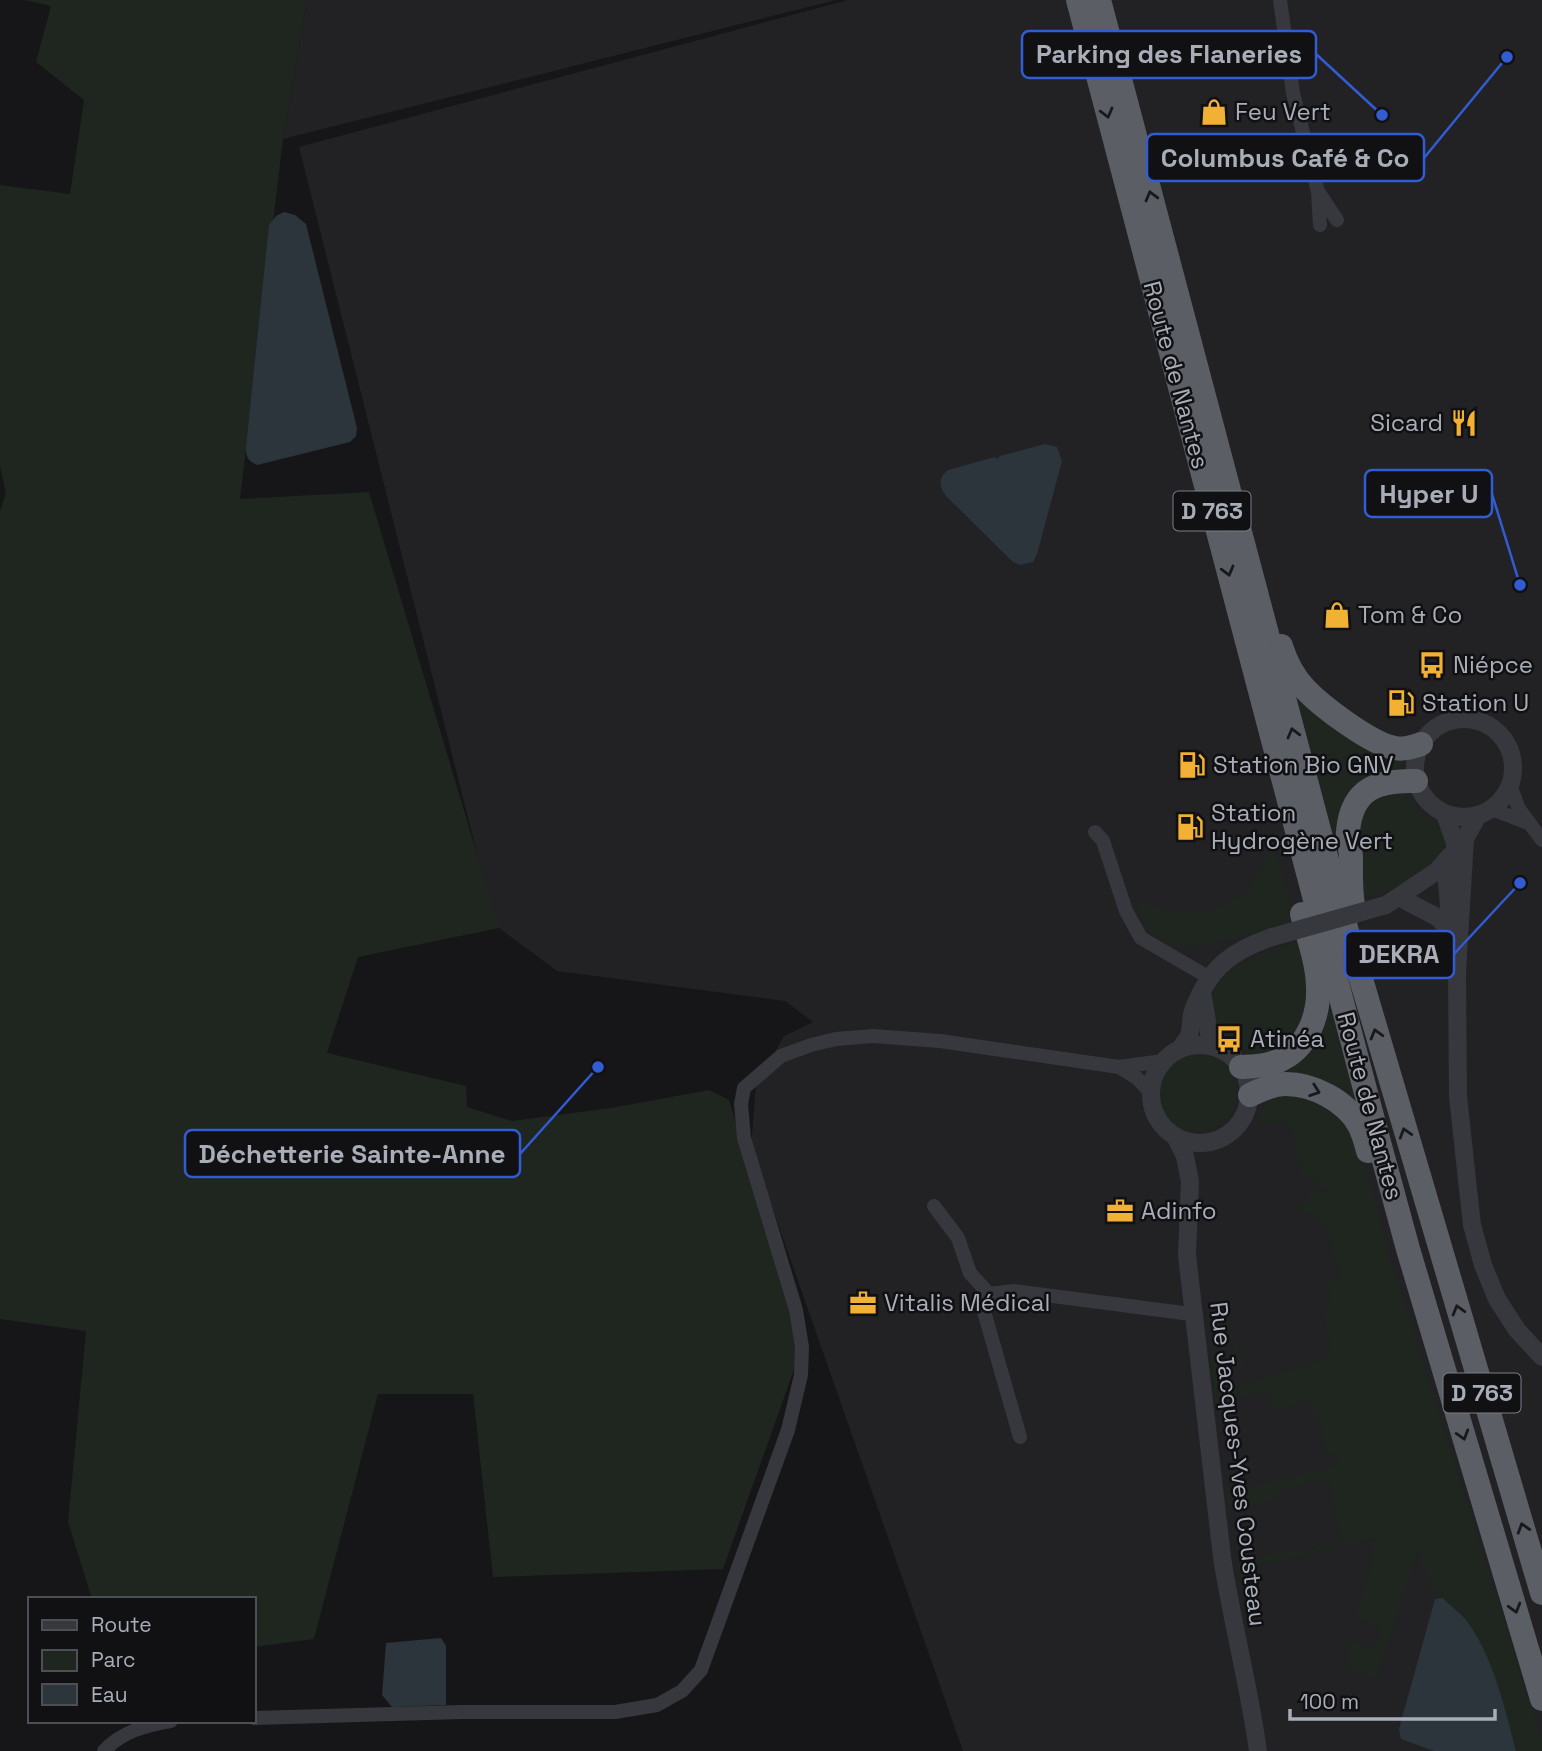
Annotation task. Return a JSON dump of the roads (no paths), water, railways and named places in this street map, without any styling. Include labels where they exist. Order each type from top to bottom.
[{"type":"highway","name":"Route de Nantes","points":[[1077,0],[1403,1228],[1542,1699]]},
{"type":"highway","name":"Route de Nantes","points":[[1099,0],[1353,953],[1542,1593]]},
{"type":"highway","points":[[1247,563],[1267,594],[1287,663],[1305,689],[1374,741],[1394,748],[1421,744]]},
{"type":"highway","points":[[1241,1067],[1269,1064],[1284,1059],[1298,1048],[1310,1031],[1317,1008],[1318,986],[1293,877],[1242,685],[1244,636]]},
{"type":"highway","points":[[1353,953],[1358,933],[1349,888],[1351,855],[1348,832],[1352,812],[1360,797],[1371,787],[1383,782],[1416,781]]},
{"type":"highway","points":[[1250,1095],[1285,1084],[1311,1088],[1335,1100],[1358,1123],[1385,1208],[1403,1228]]},
{"type":"street","points":[[1280,0],[1293,93],[1318,191],[1320,225]]},
{"type":"street","points":[[1318,191],[1337,220]]},
{"type":"street","points":[[1528,822],[1485,812],[1462,817],[1446,814],[1434,807],[1424,797],[1416,781],[1415,761],[1421,744],[1430,732],[1442,724],[1458,720],[1474,720],[1490,725],[1504,737],[1512,758],[1510,785],[1502,799],[1485,812],[1465,839],[1457,972],[1458,1096],[1472,1225],[1483,1265],[1497,1298],[1517,1330],[1542,1357]]},
{"type":"street","points":[[1510,785],[1528,822],[1542,840]]},
{"type":"street","points":[[1446,814],[1455,843],[1455,862],[1447,872],[1447,883],[1450,929],[1457,972]]},
{"type":"street","points":[[1095,832],[1103,841],[1126,911],[1141,938],[1205,985],[1209,1033],[1217,1048]]},
{"type":"street","points":[[1386,905],[1437,872],[1450,857],[1455,843]]},
{"type":"street","points":[[1180,1049],[1205,1045],[1217,1048],[1230,1055],[1248,1080],[1250,1095],[1247,1112],[1238,1126],[1225,1137],[1209,1143],[1192,1143],[1176,1138],[1156,1119],[1150,1092],[1154,1075],[1163,1061],[1180,1049],[1189,1034],[1193,1009],[1205,985],[1225,960],[1247,946],[1272,937],[1427,894],[1447,883],[1463,866]]},
{"type":"street","points":[[1406,901],[1437,917],[1450,929]]},
{"type":"street","points":[[256,1718],[462,1712],[615,1712],[657,1705],[682,1691],[701,1670],[788,1430],[801,1375],[802,1347],[796,1310],[744,1138],[741,1104],[744,1087],[781,1056],[836,1039],[873,1036],[940,1041],[1119,1068],[1163,1061]]},
{"type":"street","points":[[1119,1068],[1137,1078],[1150,1092]]},
{"type":"street","name":"Rue Jacques-Yves Cousteau","points":[[1176,1138],[1185,1156],[1190,1182],[1187,1255],[1222,1557],[1229,1603],[1251,1699],[1258,1751]]},
{"type":"street","name":"Rue Jacques-Yves Cousteau","points":[[1190,1182],[1209,1143]]},
{"type":"street","points":[[934,1206],[958,1238],[970,1273],[989,1294]]},
{"type":"street","points":[[989,1294],[1014,1292],[1183,1313],[1194,1312]]},
{"type":"street","points":[[989,1294],[983,1308],[1020,1437]]},
{"type":"street","points":[[104,1751],[113,1741],[147,1725],[159,1723]]},
{"type":"water","points":[[284,212],[295,215],[306,224],[357,428],[356,436],[350,442],[257,465],[248,458],[246,447],[269,225],[276,216]]},
{"type":"water","points":[[1045,444],[1057,447],[1062,461],[1037,554],[1033,562],[1020,565],[1013,562],[946,496],[941,479],[948,470]]},
{"type":"water","points":[[1442,1598],[1466,1620],[1484,1649],[1497,1683],[1516,1751],[1434,1751],[1401,1739],[1399,1729],[1435,1599]]},
{"type":"water","points":[[441,1638],[446,1646],[446,1705],[392,1707],[382,1695],[386,1643]]},
{"type":"place","name":"Columbus Café & Co","points":[[1507,57]]},
{"type":"place","name":"Feu Vert","points":[[1214,112]]},
{"type":"place","name":"Parking des Flaneries","points":[[1382,115]]},
{"type":"place","name":"Sicard","points":[[1464,423]]},
{"type":"place","name":"Hyper U","points":[[1520,585]]},
{"type":"place","name":"Tom & Co","points":[[1337,615]]},
{"type":"place","name":"Niépce","points":[[1432,665]]},
{"type":"place","name":"Station U","points":[[1401,703]]},
{"type":"place","name":"Station Bio GNV","points":[[1192,765]]},
{"type":"place","name":"Station Hydrogène Vert","points":[[1190,827]]},
{"type":"place","name":"DEKRA","points":[[1520,883]]},
{"type":"place","name":"Atinéa","points":[[1229,1039]]},
{"type":"place","name":"Déchetterie Sainte-Anne","points":[[598,1067]]},
{"type":"place","name":"Adinfo","points":[[1120,1211]]},
{"type":"place","name":"Vitalis Médical","points":[[863,1303]]}]
